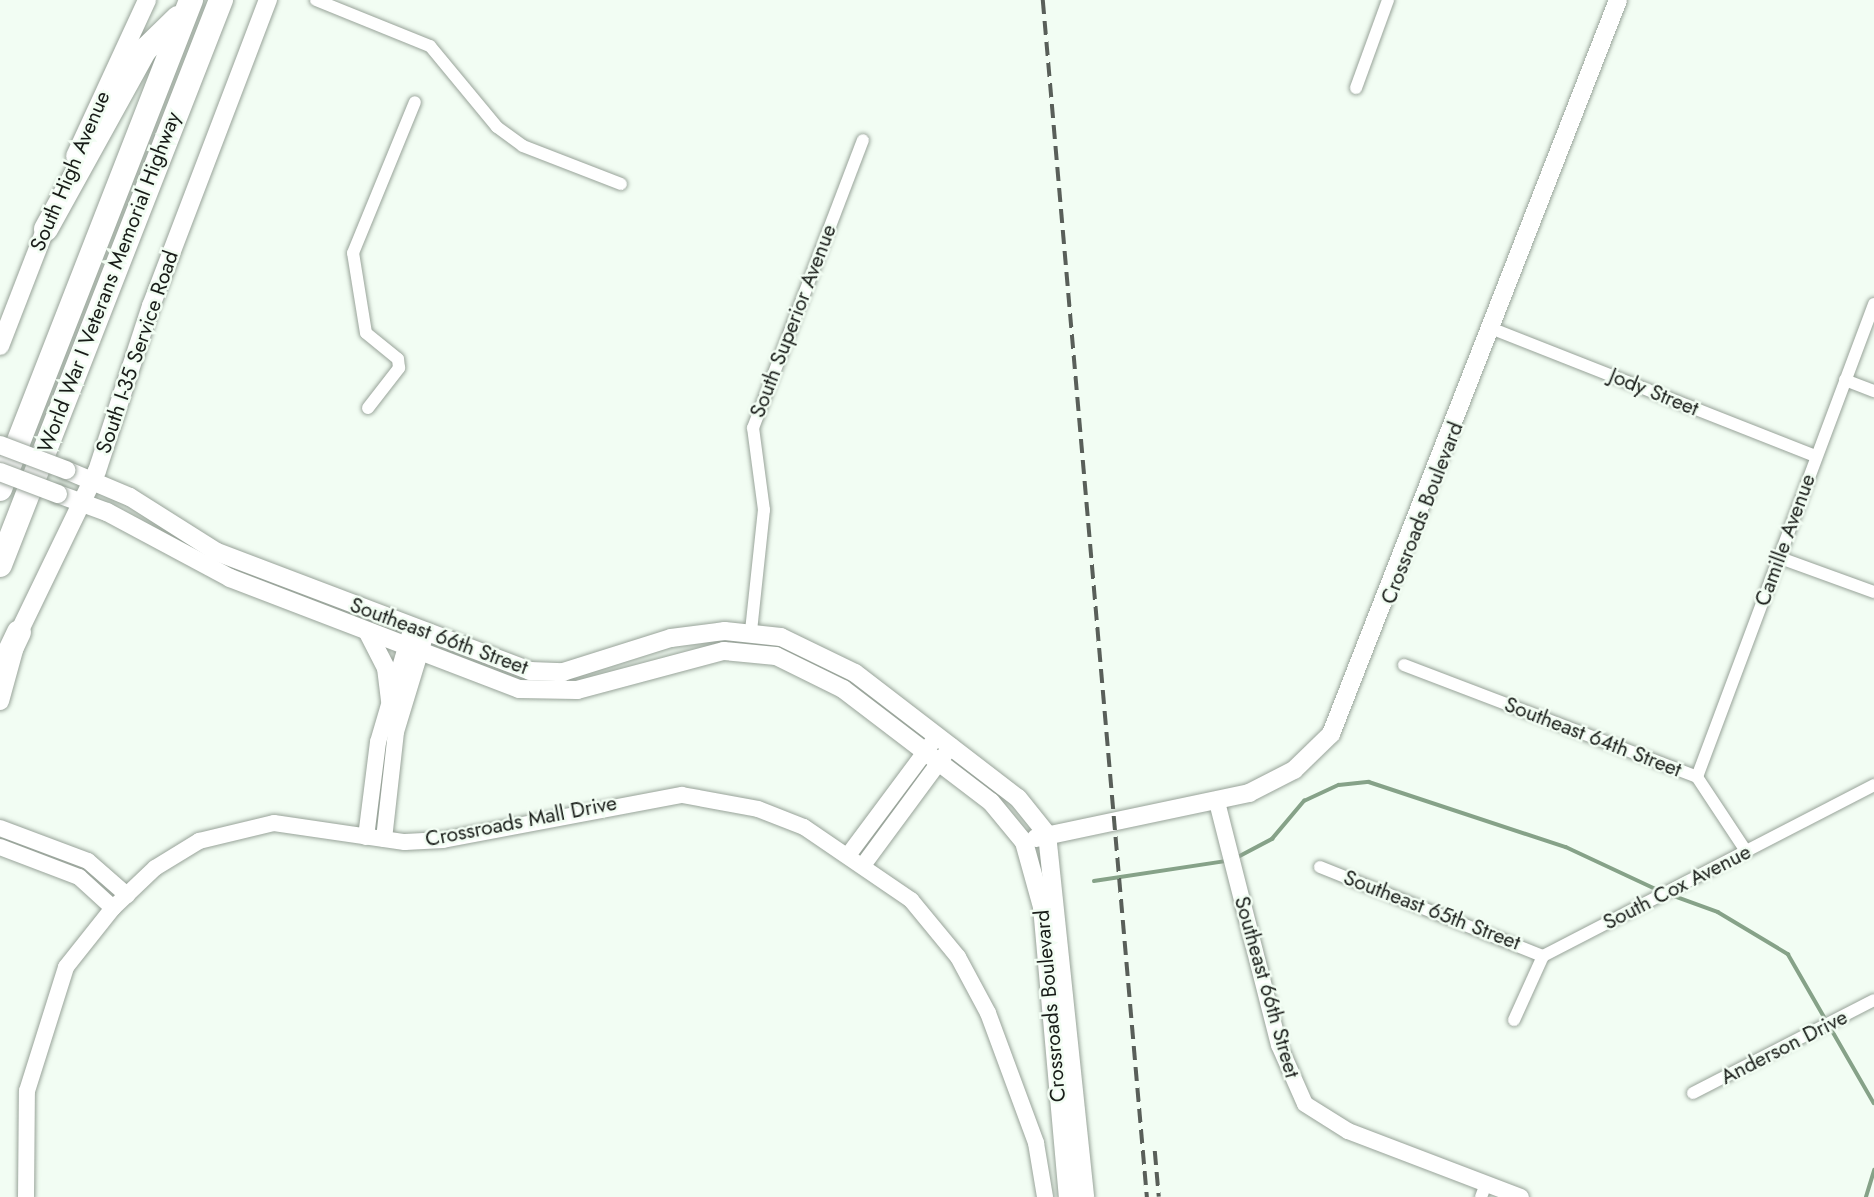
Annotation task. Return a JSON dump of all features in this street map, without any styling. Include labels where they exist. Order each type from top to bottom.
[{"type":"highway","name":"World War I Veterans Memorial Highway","points":[[0,565],[222,0]]},
{"type":"highway","points":[[46,229],[145,50],[188,5]]},
{"type":"highway","name":"World War I Veterans Memorial Highway","points":[[0,489],[188,5]]},
{"type":"highway","points":[[0,672],[19,632]]},
{"type":"main road","name":"South High Avenue","points":[[0,346],[46,229],[147,0]]},
{"type":"main road","name":"South I-35 Service Road","points":[[0,701],[19,632],[92,480],[268,0]]},
{"type":"main road","name":"Crossroads Boulevard","points":[[1068,1197],[1042,907],[1024,842],[1047,834],[1217,802],[1278,780],[1331,734],[1493,330],[1618,0]]},
{"type":"main road","name":"Southeast 66th Street","points":[[0,445],[92,480],[217,552],[419,630],[547,673],[691,634],[751,631],[828,656],[1018,797],[1047,834]]},
{"type":"main road","name":"Southeast 66th Street","points":[[0,472],[80,503],[230,578],[519,689],[557,692],[703,653],[776,656],[823,675],[991,802],[1024,842]]},
{"type":"main road","points":[[367,631],[386,668],[390,701]]},
{"type":"main road","name":"Crossroads Boulevard","points":[[1047,834],[1085,1197]]},
{"type":"street","points":[[316,0],[430,46],[497,127],[523,146],[621,184]]},
{"type":"street","points":[[1356,88],[1388,0]]},
{"type":"street","points":[[368,408],[399,368],[398,359],[366,333],[353,253],[415,102]]},
{"type":"street","name":"South Superior Avenue","points":[[751,631],[764,510],[753,428],[863,140]]},
{"type":"street","name":"Camille Avenue","points":[[1697,777],[1874,304]]},
{"type":"street","name":"Jody Street","points":[[1493,330],[1815,456]]},
{"type":"street","points":[[1845,380],[1874,391]]},
{"type":"street","points":[[1780,558],[1874,592]]},
{"type":"street","points":[[384,839],[391,757],[419,630]]},
{"type":"street","points":[[366,837],[372,767],[390,701],[413,649]]},
{"type":"street","name":"Southeast 64th Street","points":[[1404,665],[1697,777],[1746,852]]},
{"type":"street","points":[[849,854],[944,741]]},
{"type":"street","points":[[864,864],[932,757]]},
{"type":"street","name":"South Cox Avenue","points":[[1543,956],[1874,785]]},
{"type":"street","name":"Crossroads Mall Drive","points":[[26,1197],[24,1119],[39,1035],[66,967],[113,908],[199,841],[246,827],[274,823],[384,839],[443,840],[682,795],[758,809],[849,854],[911,900],[958,957],[1012,1070],[1036,1143],[1045,1197]]},
{"type":"street","name":"Southeast 66th Street","points":[[1217,802],[1279,1045],[1305,1104],[1348,1131],[1483,1191],[1521,1197]]},
{"type":"street","points":[[0,828],[88,861],[127,895]]},
{"type":"street","points":[[0,847],[79,877],[113,908]]},
{"type":"street","name":"Southeast 65th Street","points":[[1320,867],[1543,956]]},
{"type":"street","points":[[1514,1020],[1543,956]]},
{"type":"street","name":"Anderson Drive","points":[[1693,1093],[1874,1000]]},
{"type":"waterway","points":[[1236,858],[1272,839],[1304,801],[1339,785],[1369,782],[1566,847],[1660,891]]},
{"type":"waterway","points":[[1094,881],[1226,861]]},
{"type":"waterway","points":[[1671,895],[1718,912],[1788,954],[1874,1103]]},
{"type":"waterway","points":[[1866,1197],[1874,1170]]},
{"type":"railway","points":[[1043,0],[1147,1197]]},
{"type":"railway","points":[[1155,1151],[1159,1197]]}]
